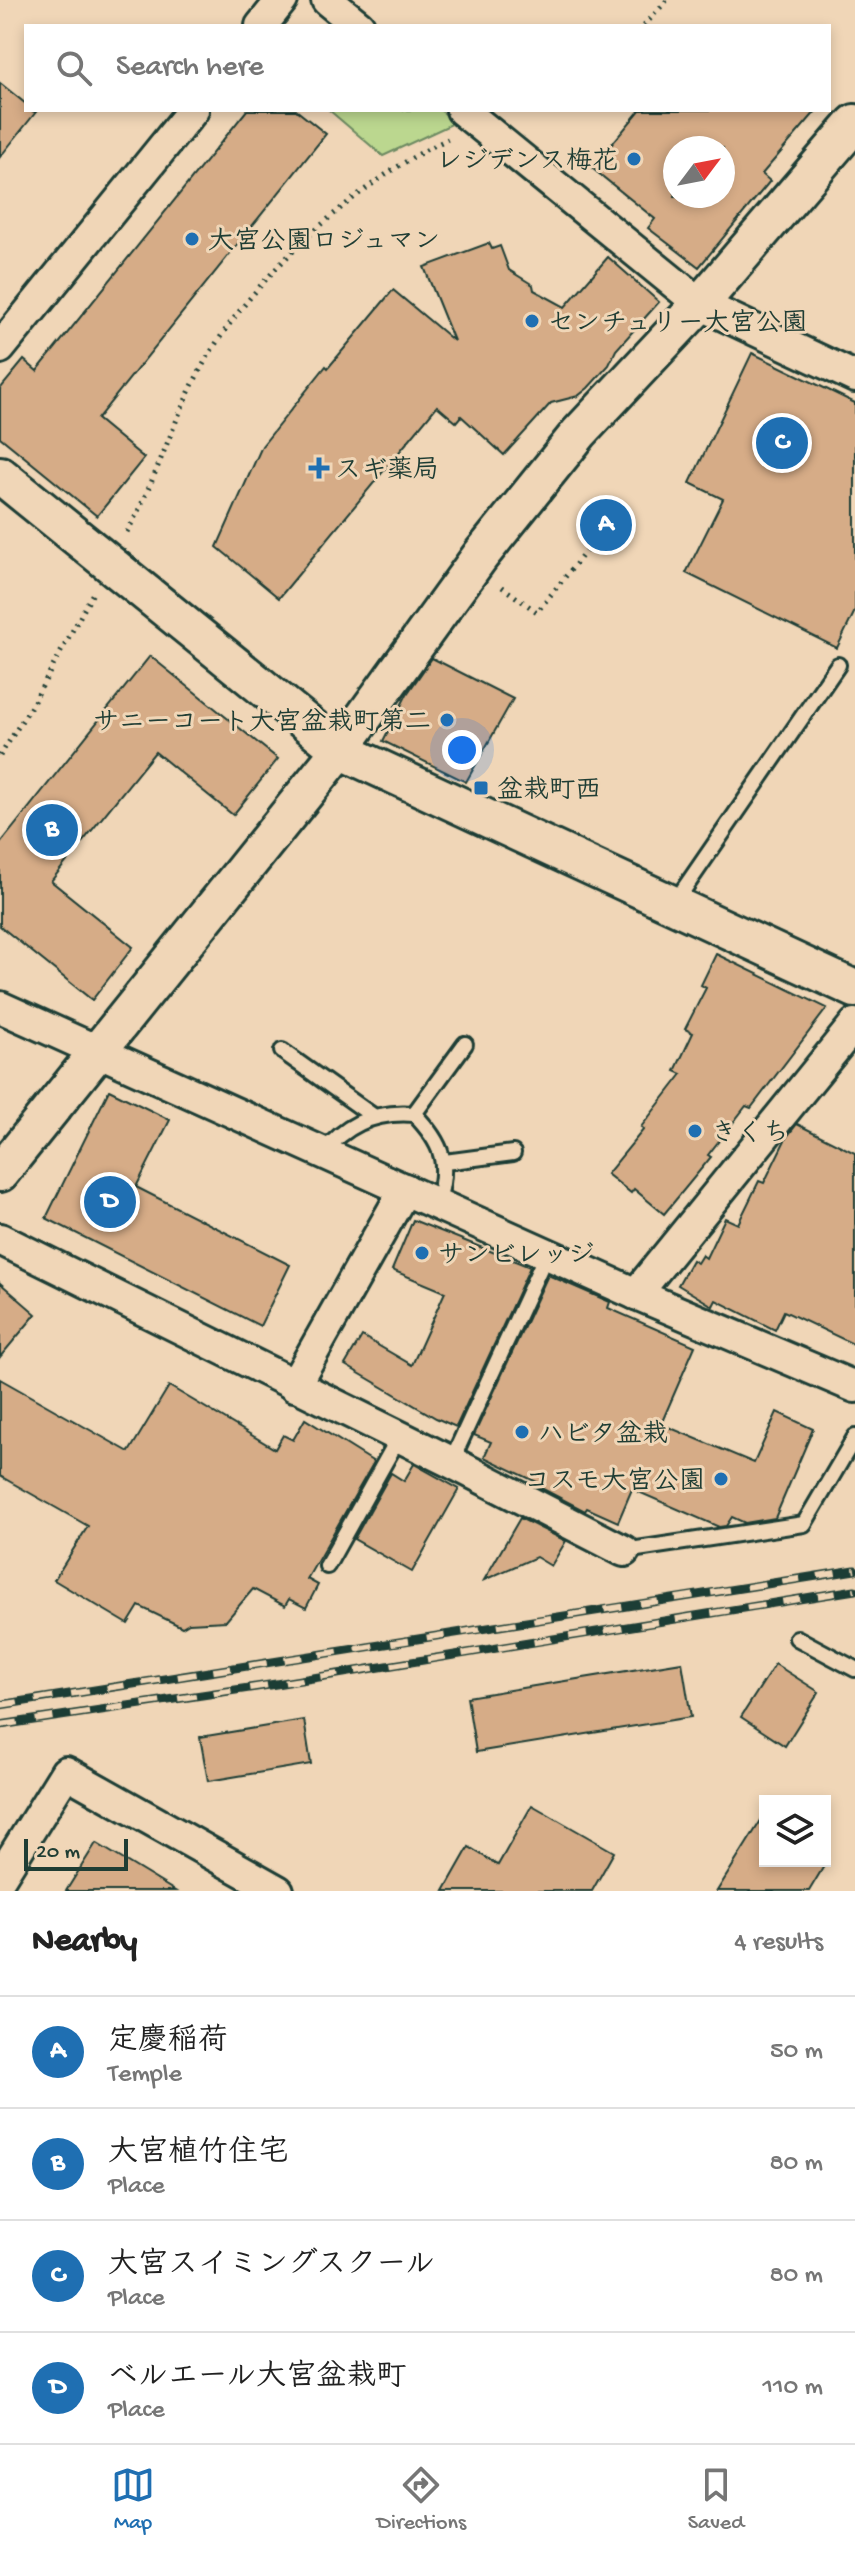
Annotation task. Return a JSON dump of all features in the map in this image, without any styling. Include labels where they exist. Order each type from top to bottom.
[{"type":"street","points":[[263,24],[282,0]]},
{"type":"street","points":[[327,0],[357,24]]},
{"type":"street","points":[[0,348],[191,112]]},
{"type":"street","points":[[472,118],[700,304],[855,377]]},
{"type":"street","points":[[0,1173],[340,750],[481,555],[579,433],[700,304],[855,123]]},
{"type":"street","points":[[0,475],[340,750],[855,989]]},
{"type":"street","points":[[0,1007],[636,1294],[855,1387]]},
{"type":"street","points":[[636,1294],[855,1024]]},
{"type":"street","points":[[294,1386],[405,1189]]},
{"type":"street","points":[[0,1239],[624,1551]]},
{"type":"street","points":[[0,1878],[66,1772],[278,1891]]},
{"type":"lane","points":[[673,905],[838,665]]},
{"type":"lane","points":[[414,1114],[465,1044]]},
{"type":"lane","points":[[282,1051],[373,1116]]},
{"type":"lane","points":[[324,1152],[335,1138],[373,1116],[391,1112],[414,1114],[426,1126],[445,1162],[443,1185],[437,1203]]},
{"type":"lane","points":[[445,1162],[513,1153]]},
{"type":"lane","points":[[451,1462],[547,1253]]},
{"type":"lane","points":[[327,1566],[399,1437]]},
{"type":"lane","points":[[624,1551],[804,1524],[855,1437]]},
{"type":"lane","points":[[797,1638],[855,1669]]},
{"type":"path","points":[[646,24],[667,0]]},
{"type":"path","points":[[0,756],[33,703],[136,517],[195,379],[210,352],[268,278],[307,239],[350,201],[395,169],[445,140],[472,118]]},
{"type":"path","points":[[501,586],[537,612],[595,540]]},
{"type":"green space","points":[[331,112],[443,112],[456,122],[383,156]]},
{"type":"building","points":[[0,83],[24,102],[24,112],[36,112],[0,157]]},
{"type":"building","name":"大宮公園ロジュマン","points":[[245,112],[298,112],[326,134],[97,419],[144,458],[97,516],[0,437],[0,389],[24,360],[37,371]]},
{"type":"building","points":[[638,112],[815,112],[762,174],[770,181],[699,267],[648,228],[655,219],[592,168]]},
{"type":"building","points":[[489,243],[492,249],[500,246],[509,270],[533,285],[534,290],[565,307],[608,257],[659,302],[616,350],[609,365],[588,388],[578,396],[551,403],[504,455],[461,416],[456,422],[437,406],[279,598],[217,547],[262,446],[326,366],[328,368],[393,290],[454,341],[424,267]]},
{"type":"building","points":[[752,353],[855,403],[855,611],[837,648],[686,573],[723,499],[690,483]]},
{"type":"building","points":[[150,656],[278,759],[233,815],[155,752],[51,881],[133,947],[92,1000],[0,926],[0,844]]},
{"type":"building","name":"サニーコート大宮盆栽町第二","points":[[432,658],[513,699],[466,782],[383,741],[407,694]]},
{"type":"building","points":[[716,954],[827,1008],[751,1108],[746,1106],[708,1155],[711,1157],[664,1214],[634,1189],[631,1193],[607,1174],[644,1129],[641,1127],[682,1074],[675,1071],[693,1033],[685,1029],[706,988],[701,985]]},
{"type":"building","points":[[109,1090],[170,1120],[136,1187],[290,1265],[260,1326],[46,1218]]},
{"type":"building","points":[[797,1124],[855,1153],[855,1345],[784,1311],[775,1330],[716,1300],[713,1306],[678,1285],[692,1260],[697,1263],[702,1255],[706,1258],[725,1218],[738,1224],[759,1181],[764,1183],[786,1138]]},
{"type":"building","points":[[413,1220],[530,1267],[456,1427],[345,1365],[362,1336],[412,1365],[445,1292],[392,1270]]},
{"type":"building","points":[[548,1275],[610,1302],[608,1308],[695,1346],[661,1424],[754,1463],[777,1412],[813,1429],[775,1518],[745,1523],[732,1517],[726,1526],[719,1527],[632,1489],[618,1522],[587,1508],[585,1511],[539,1487],[541,1484],[484,1457],[491,1442],[474,1435]]},
{"type":"building","points":[[0,1283],[36,1314],[0,1357]]},
{"type":"building","points":[[0,1379],[129,1452],[169,1386],[275,1449],[283,1435],[293,1440],[305,1419],[374,1462],[307,1579],[318,1585],[306,1608],[289,1599],[285,1606],[253,1589],[226,1621],[189,1623],[182,1627],[139,1606],[128,1624],[54,1580],[88,1526],[0,1476]]},
{"type":"building","points":[[414,1464],[459,1489],[412,1572],[354,1539],[391,1473],[404,1481]]},
{"type":"building","points":[[520,1518],[566,1541],[551,1566],[536,1557],[484,1580]]},
{"type":"building","points":[[682,1662],[691,1717],[476,1752],[467,1697]]},
{"type":"building","points":[[775,1664],[819,1692],[785,1746],[741,1717]]},
{"type":"building","points":[[304,1720],[311,1764],[208,1781],[200,1737]]},
{"type":"building","points":[[532,1805],[614,1852],[592,1891],[444,1891],[469,1847],[498,1865]]},
{"type":"building","points":[[759,1824],[759,1867],[823,1867],[809,1891],[717,1891]]},
{"type":"building","points":[[96,1843],[175,1891],[66,1891]]},
{"type":"railway","points":[[0,1705],[855,1570]]},
{"type":"railway","points":[[0,1725],[276,1684],[855,1590]]},
{"type":"place","name":"レジデンス梅花","points":[[634,159]]},
{"type":"place","name":"大宮公園ロジュマン","points":[[192,239]]},
{"type":"place","name":"センチュリー大宮公園","points":[[532,321]]},
{"type":"place","name":"大宮スイミングスクール","points":[[782,443]]},
{"type":"place","name":"スギ薬局","points":[[319,468]]},
{"type":"place","name":"定慶稲荷","points":[[606,525]]},
{"type":"place","name":"サニーコート大宮盆栽町第二","points":[[447,720]]},
{"type":"place","name":"盆栽町西","points":[[481,788]]},
{"type":"place","name":"大宮植竹住宅","points":[[52,830]]},
{"type":"place","name":"きくち","points":[[695,1131]]},
{"type":"place","name":"ベルエール大宮盆栽町","points":[[110,1202]]},
{"type":"place","name":"サンビレッジ","points":[[422,1253]]},
{"type":"place","name":"ハビタ盆栽","points":[[522,1432]]},
{"type":"place","name":"コスモ大宮公園","points":[[721,1479]]}]
